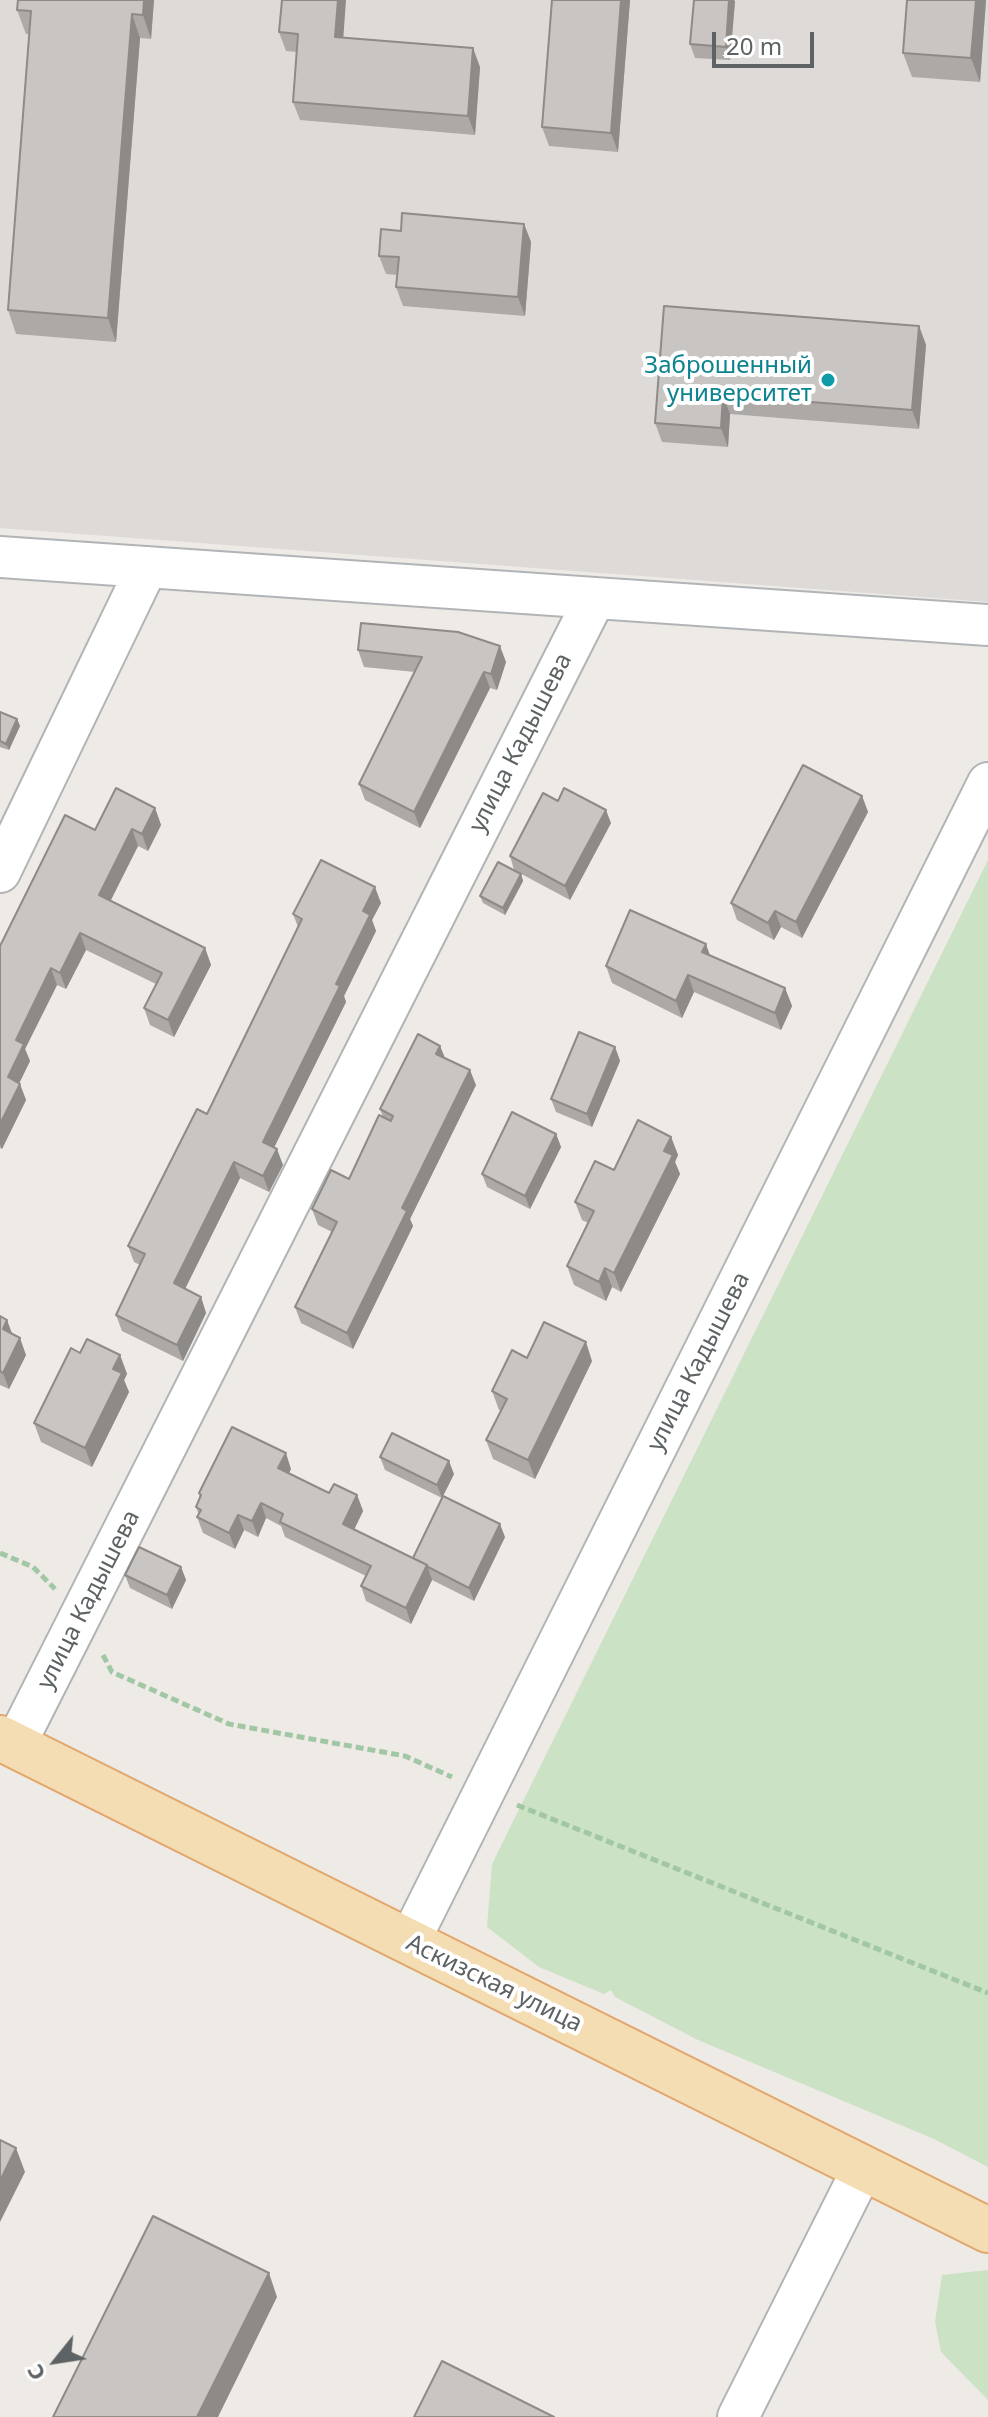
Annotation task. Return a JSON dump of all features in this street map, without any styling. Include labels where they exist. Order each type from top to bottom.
[{"type":"main road","name":"Аскизская улица","points":[[8,1742],[988,2230]]},
{"type":"street","points":[[0,557],[988,625]]},
{"type":"street","points":[[0,872],[147,567]]},
{"type":"street","name":"улица Кадышева","points":[[8,1742],[595,598]]},
{"type":"street","name":"улица Кадышева","points":[[409,1942],[988,783]]},
{"type":"street","points":[[738,2417],[863,2168]]},
{"type":"shaded area","points":[[0,0],[988,0],[988,602],[0,528]]},
{"type":"green space","points":[[988,860],[988,2167],[934,2139],[698,2040],[615,1997],[611,1990],[604,1994],[539,1967],[487,1927],[492,1864]]},
{"type":"green space","points":[[988,2270],[988,2400],[941,2352],[935,2322],[942,2275]]},
{"type":"building","points":[[18,0],[144,0],[143,15],[132,14],[108,318],[8,310],[31,11],[17,10]]},
{"type":"building","points":[[282,0],[338,0],[335,37],[473,48],[468,116],[293,102],[298,34],[279,32]]},
{"type":"building","points":[[552,0],[621,0],[611,133],[542,127]]},
{"type":"building","points":[[694,0],[729,0],[726,47],[690,44]]},
{"type":"building","points":[[907,0],[976,0],[971,58],[903,53]]},
{"type":"building","points":[[402,213],[524,224],[518,297],[396,287],[399,257],[379,256],[381,229],[401,231]]},
{"type":"building","points":[[664,306],[919,326],[912,410],[723,395],[721,428],[655,423]]},
{"type":"building","points":[[361,623],[458,632],[500,646],[491,674],[484,672],[414,812],[359,784],[422,657],[358,650]]},
{"type":"building","points":[[0,712],[17,719],[6,744],[0,741]]},
{"type":"building","points":[[803,765],[862,796],[796,922],[775,911],[768,923],[731,903]]},
{"type":"building","points":[[116,788],[155,808],[142,834],[132,829],[99,895],[205,948],[168,1020],[144,1008],[162,973],[80,933],[60,973],[51,968],[16,1040],[24,1044],[8,1077],[20,1084],[0,1124],[0,946],[65,815],[95,830]]},
{"type":"building","points":[[564,788],[606,810],[565,886],[510,856],[543,793],[558,801]]},
{"type":"building","points":[[321,860],[375,887],[363,911],[370,915],[336,984],[340,986],[263,1142],[277,1149],[263,1176],[234,1162],[174,1283],[201,1297],[177,1345],[116,1315],[145,1254],[128,1246],[197,1109],[207,1114],[302,919],[293,914]]},
{"type":"building","points":[[498,862],[521,874],[503,908],[480,896]]},
{"type":"building","points":[[630,910],[706,944],[702,952],[785,988],[775,1013],[688,975],[676,1001],[606,966]]},
{"type":"building","points":[[579,1032],[615,1047],[587,1114],[551,1099]]},
{"type":"building","points":[[418,1034],[440,1046],[436,1054],[470,1070],[402,1208],[407,1211],[347,1333],[295,1307],[337,1222],[312,1209],[331,1170],[349,1179],[379,1115],[391,1121],[393,1116],[380,1109]]},
{"type":"building","points":[[512,1112],[556,1134],[525,1196],[482,1174]]},
{"type":"building","points":[[638,1120],[671,1137],[664,1151],[673,1155],[614,1273],[605,1268],[599,1282],[567,1266],[594,1211],[575,1202],[595,1161],[614,1170]]},
{"type":"building","points":[[0,1316],[7,1320],[3,1329],[20,1338],[3,1373],[0,1371]]},
{"type":"building","points":[[544,1322],[586,1342],[528,1460],[486,1440],[507,1399],[492,1391],[512,1350],[527,1358]]},
{"type":"building","points":[[87,1339],[120,1355],[113,1369],[122,1373],[85,1448],[34,1423],[71,1348],[80,1353]]},
{"type":"building","points":[[232,1427],[286,1453],[278,1468],[329,1493],[334,1484],[357,1495],[343,1524],[427,1565],[406,1608],[361,1586],[371,1566],[280,1522],[283,1514],[261,1503],[252,1521],[238,1515],[229,1533],[197,1517],[201,1510],[196,1507],[199,1493]]},
{"type":"building","points":[[392,1433],[449,1461],[437,1485],[380,1457]]},
{"type":"building","points":[[443,1496],[500,1524],[469,1588],[413,1558]]},
{"type":"building","points":[[139,1547],[181,1567],[167,1595],[125,1575]]},
{"type":"building","points":[[0,2140],[16,2148],[0,2181]]},
{"type":"building","points":[[153,2216],[269,2273],[197,2417],[53,2417]]},
{"type":"building","points":[[442,2361],[554,2417],[414,2417]]},
{"type":"place","name":"Заброшенный университет","points":[[828,380]]}]
